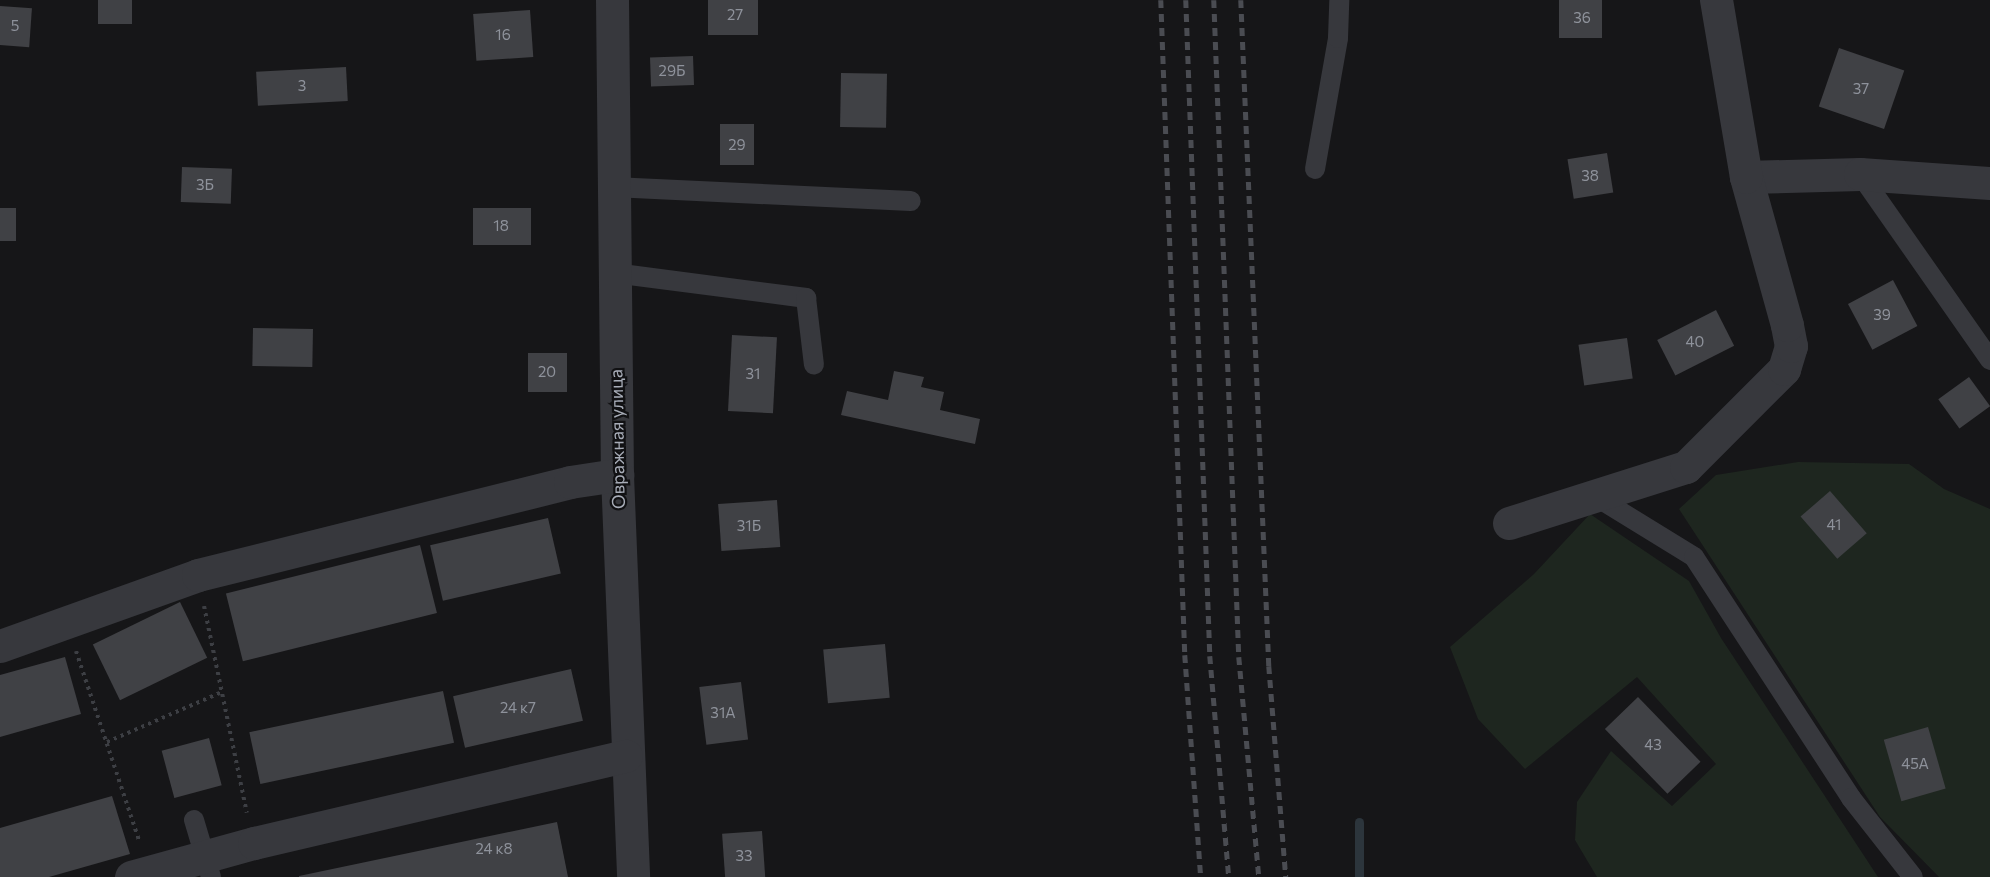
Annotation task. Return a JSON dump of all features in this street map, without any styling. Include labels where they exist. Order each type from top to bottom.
[{"type":"street","name":"Овражная улица","points":[[612,0],[616,475],[626,756],[633,877]]},
{"type":"street","points":[[1509,524],[1686,467],[1784,369],[1791,346],[1746,177],[1716,0]]},
{"type":"street","points":[[1746,177],[1860,174],[1990,183]]},
{"type":"street","points":[[0,646],[198,575],[570,482],[616,475]]},
{"type":"street","points":[[140,875],[208,867],[254,843],[626,756]]},
{"type":"lane","points":[[1315,169],[1338,38],[1339,0]]},
{"type":"lane","points":[[1860,174],[1990,360]]},
{"type":"lane","points":[[613,187],[911,201]]},
{"type":"lane","points":[[614,273],[806,298],[814,365]]},
{"type":"lane","points":[[1594,496],[1694,557],[1851,798],[1913,877]]},
{"type":"lane","points":[[194,820],[208,867]]},
{"type":"path","points":[[198,575],[254,843]]},
{"type":"path","points":[[67,622],[107,742],[140,875]]},
{"type":"path","points":[[107,742],[222,692]]},
{"type":"shaded area","points":[[1798,462],[1909,464],[1944,489],[1990,509],[1990,877],[1939,877],[1880,817],[1679,509],[1716,475]]},
{"type":"shaded area","points":[[1590,514],[1689,581],[1721,638],[1878,877],[1597,877],[1575,840],[1577,802],[1611,751],[1672,806],[1716,764],[1637,677],[1525,769],[1478,719],[1450,647],[1534,574]]},
{"type":"building","points":[[98,0],[132,0],[132,24],[98,24]]},
{"type":"building","points":[[708,0],[758,0],[758,35],[708,35]]},
{"type":"building","points":[[1559,0],[1602,0],[1602,38],[1559,38]]},
{"type":"building","points":[[0,6],[32,8],[29,47],[0,45]]},
{"type":"building","points":[[530,10],[533,57],[476,61],[473,14]]},
{"type":"building","points":[[1839,48],[1904,70],[1884,129],[1819,107]]},
{"type":"building","points":[[693,56],[694,85],[651,86],[650,58]]},
{"type":"building","points":[[346,67],[348,101],[258,106],[256,72]]},
{"type":"building","points":[[841,73],[887,74],[886,128],[840,127]]},
{"type":"building","points":[[720,124],[754,124],[754,165],[720,165]]},
{"type":"building","points":[[1607,153],[1613,193],[1574,199],[1567,159]]},
{"type":"building","points":[[182,167],[232,169],[231,204],[181,202]]},
{"type":"building","points":[[0,208],[16,208],[16,241],[0,241]]},
{"type":"building","points":[[473,208],[531,208],[531,245],[473,245]]},
{"type":"building","points":[[1893,280],[1917,326],[1872,350],[1848,304]]},
{"type":"building","points":[[1716,310],[1734,346],[1675,376],[1657,340]]},
{"type":"building","points":[[253,328],[313,329],[312,367],[252,366]]},
{"type":"building","points":[[732,335],[777,337],[773,413],[728,411]]},
{"type":"building","points":[[1627,338],[1633,379],[1584,385],[1578,345]]},
{"type":"building","points":[[528,353],[567,353],[567,392],[528,392]]},
{"type":"building","points":[[894,371],[924,377],[921,387],[944,392],[940,410],[980,419],[975,444],[841,415],[847,391],[888,400]]},
{"type":"building","points":[[1969,377],[1990,406],[1959,428],[1938,399]]},
{"type":"building","points":[[1830,491],[1867,533],[1837,559],[1801,517]]},
{"type":"building","points":[[777,500],[780,547],[721,551],[718,504]]},
{"type":"building","points":[[548,518],[561,574],[443,601],[430,545]]},
{"type":"building","points":[[420,545],[437,613],[243,661],[226,593]]},
{"type":"building","points":[[180,602],[207,658],[120,700],[93,645]]},
{"type":"building","points":[[885,644],[890,698],[828,703],[823,649]]},
{"type":"building","points":[[65,657],[81,714],[0,737],[0,675]]},
{"type":"building","points":[[571,669],[583,721],[465,748],[453,696]]},
{"type":"building","points":[[741,682],[748,740],[706,745],[699,687]]},
{"type":"building","points":[[443,691],[454,743],[260,784],[249,732]]},
{"type":"building","points":[[1638,697],[1701,762],[1667,794],[1605,729]]},
{"type":"building","points":[[1928,727],[1946,789],[1901,801],[1884,740]]},
{"type":"building","points":[[209,738],[222,785],[174,798],[162,751]]},
{"type":"building","points":[[112,796],[130,854],[49,877],[0,877],[0,828]]},
{"type":"building","points":[[557,822],[568,877],[299,877],[299,876]]},
{"type":"building","points":[[762,831],[765,877],[725,877],[722,834]]},
{"type":"waterway","points":[[1359,822],[1359,877]]},
{"type":"railway","points":[[1161,0],[1185,655],[1201,877]]},
{"type":"railway","points":[[1186,0],[1210,656],[1229,877]]},
{"type":"railway","points":[[1214,0],[1239,657],[1259,877]]},
{"type":"railway","points":[[1241,0],[1269,666],[1286,877]]}]
